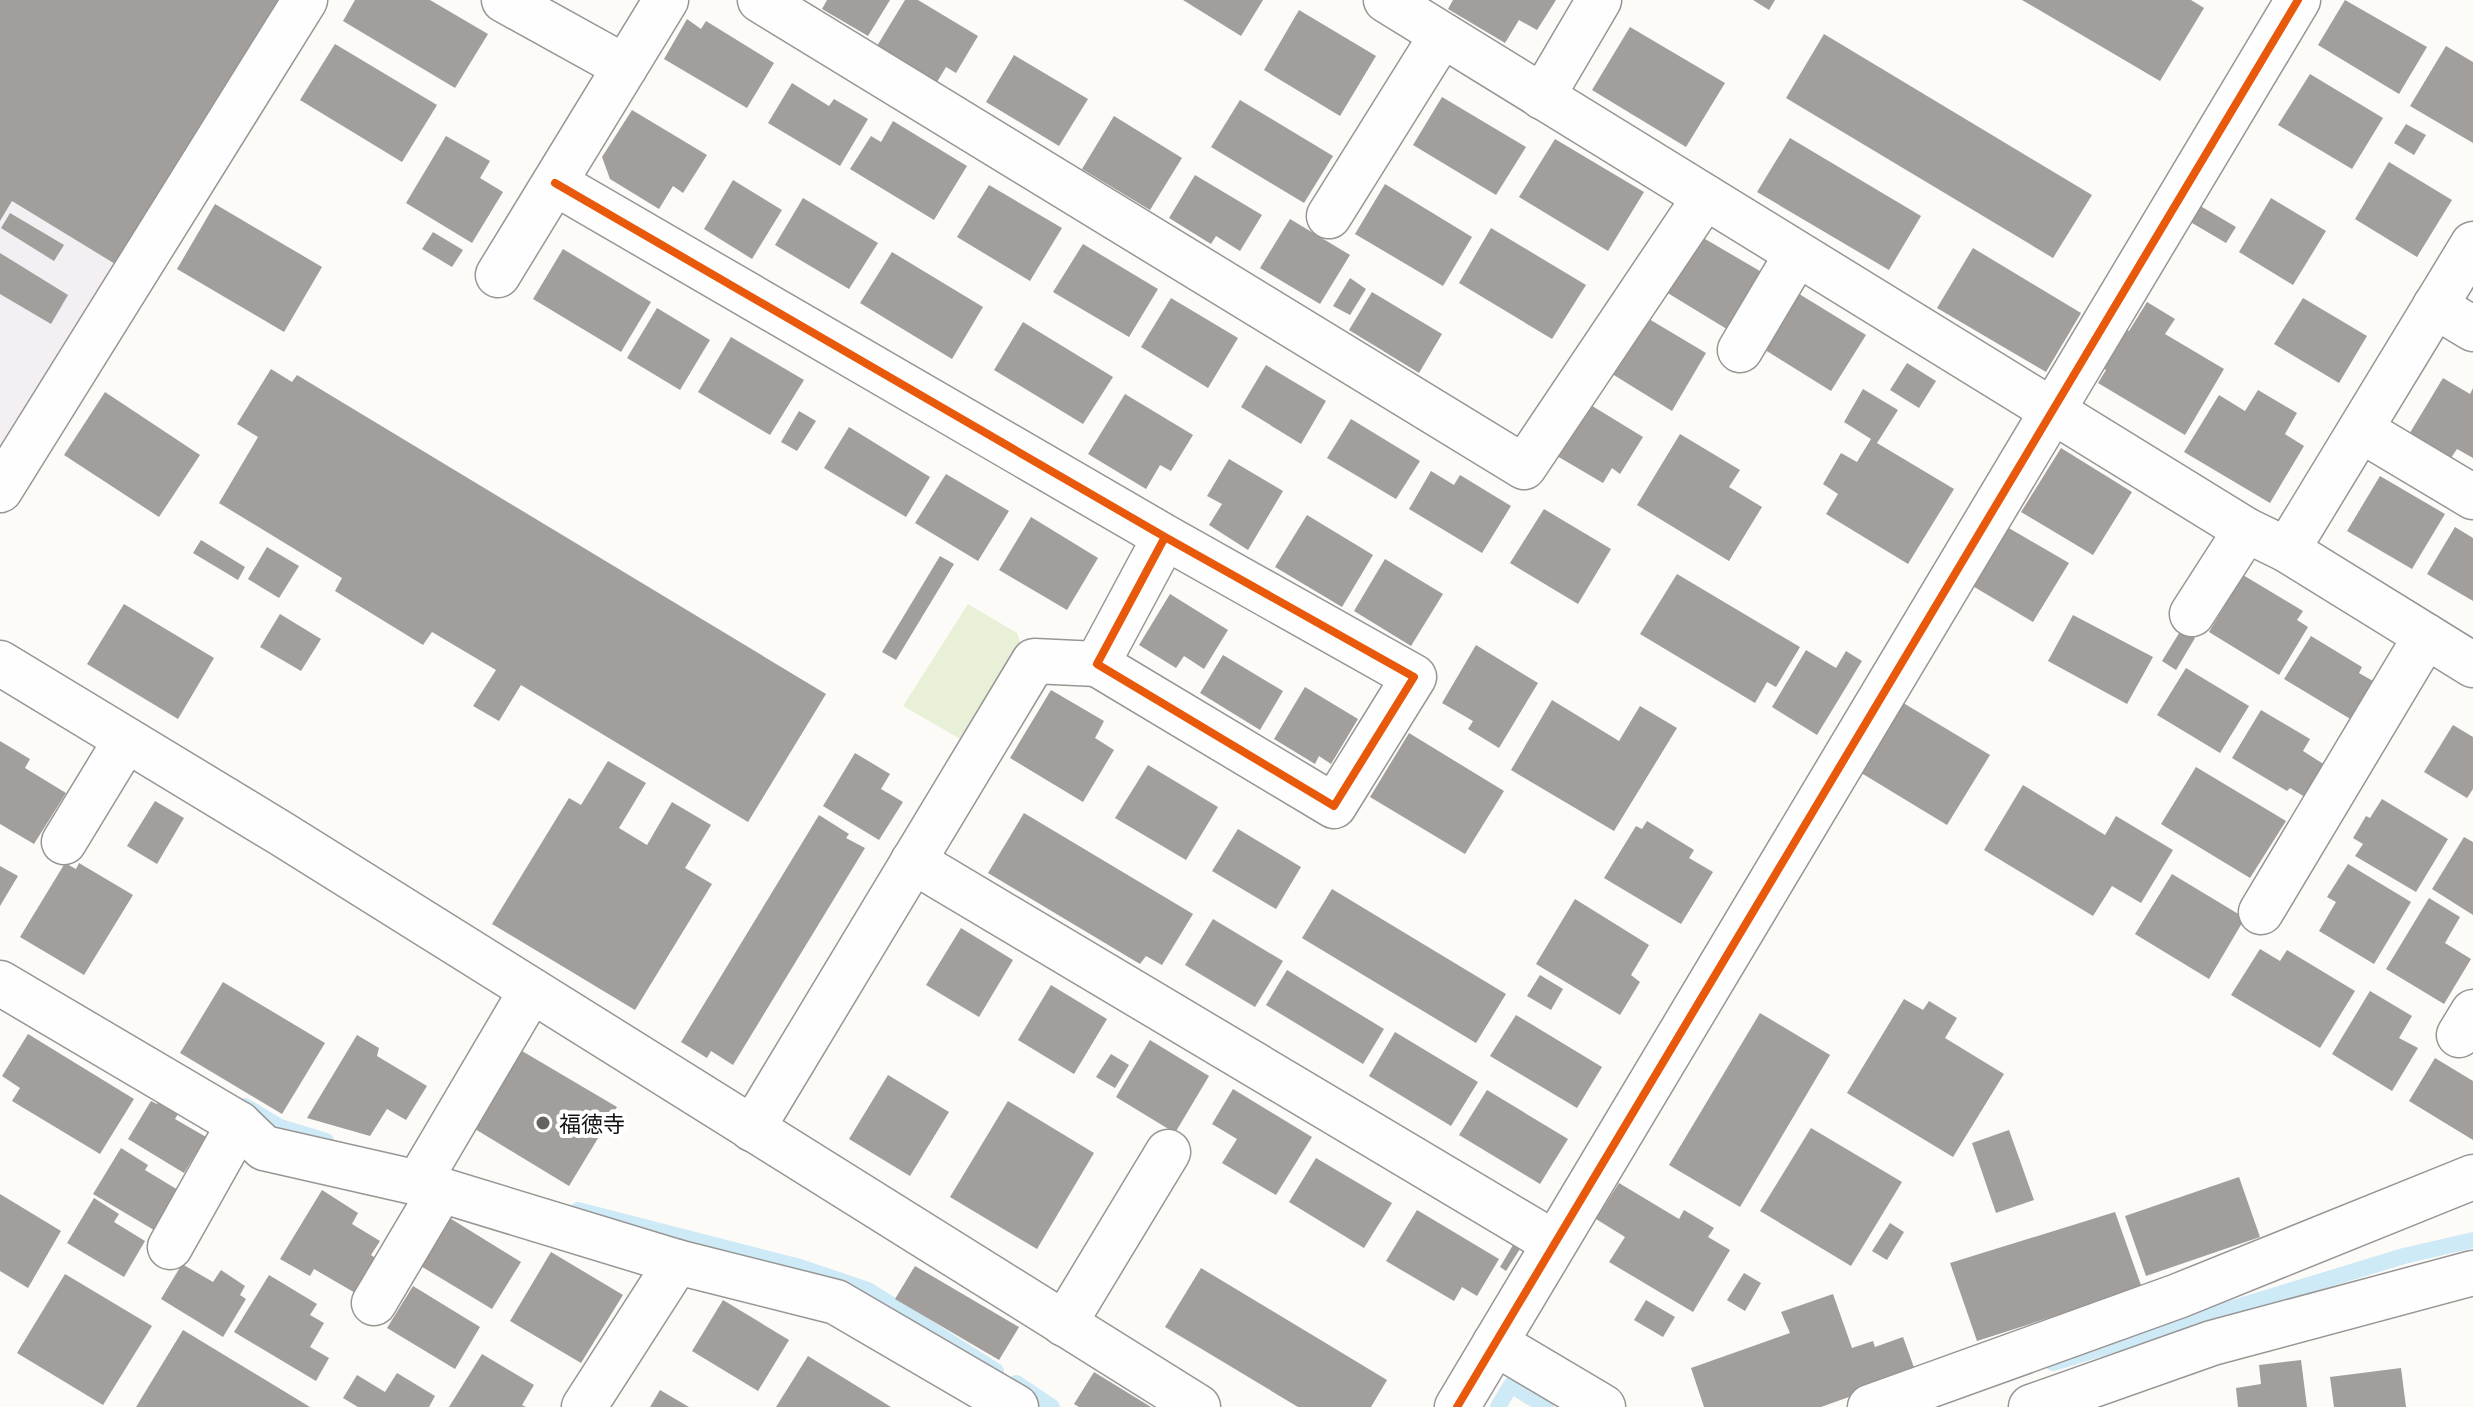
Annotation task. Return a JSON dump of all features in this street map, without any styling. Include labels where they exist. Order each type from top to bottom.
[{"type":"street","points":[[0,490],[305,0]]},
{"type":"street","points":[[504,0],[625,67]]},
{"type":"street","points":[[498,275],[666,0]]},
{"type":"street","points":[[760,0],[1524,467],[1705,197]]},
{"type":"street","points":[[1386,0],[2246,530],[2287,550],[2473,665]]},
{"type":"street","points":[[1542,97],[1599,0]]},
{"type":"street","points":[[1457,1407],[2298,0]]},
{"type":"street","points":[[1329,216],[1442,35]]},
{"type":"street","points":[[555,183],[1165,537],[1414,677],[1334,806],[1097,664],[1034,661],[752,1129]]},
{"type":"street","points":[[2287,550],[2473,244]]},
{"type":"street","points":[[1740,350],[1797,254]]},
{"type":"street","points":[[2435,306],[2473,329]]},
{"type":"street","points":[[2361,430],[2473,497]]},
{"type":"street","points":[[2192,614],[2246,530]]},
{"type":"street","points":[[1097,664],[1165,537]]},
{"type":"street","points":[[2261,912],[2426,636]]},
{"type":"street","points":[[0,663],[282,834],[1198,1407]]},
{"type":"street","points":[[64,842],[126,740]]},
{"type":"street","points":[[913,861],[1554,1243]]},
{"type":"street","points":[[0,983],[239,1124],[264,1148],[429,1186],[677,1262],[836,1302],[1016,1407]]},
{"type":"street","points":[[374,1303],[429,1186],[531,991]]},
{"type":"street","points":[[170,1247],[239,1124]]},
{"type":"street","points":[[1064,1324],[1168,1152]]},
{"type":"street","points":[[1870,1407],[2178,1296],[2473,1177]]},
{"type":"street","points":[[584,1407],[677,1262]]},
{"type":"street","points":[[2031,1407],[2212,1343],[2473,1273]]},
{"type":"street","points":[[1495,1343],[1603,1407]]},
{"type":"shaded area","points":[[0,0],[278,0],[0,463]]},
{"type":"green space","points":[[968,604],[1017,633],[1023,651],[967,743],[903,706]]},
{"type":"building","points":[[0,0],[288,0],[125,270],[12,201],[0,221]]},
{"type":"building","points":[[355,0],[430,0],[488,34],[455,88],[343,21]]},
{"type":"building","points":[[827,0],[890,0],[868,36],[822,9]]},
{"type":"building","points":[[905,0],[918,0],[978,36],[956,73],[946,67],[937,82],[877,46]]},
{"type":"building","points":[[1183,0],[1263,0],[1241,36]]},
{"type":"building","points":[[1453,0],[1556,0],[1537,30],[1519,20],[1505,43],[1448,9]]},
{"type":"building","points":[[1753,0],[1775,0],[1769,10]]},
{"type":"building","points":[[2022,0],[2191,0],[2204,8],[2160,81]]},
{"type":"building","points":[[2345,0],[2427,47],[2399,94],[2318,45]]},
{"type":"building","points":[[1299,10],[1376,56],[1340,116],[1264,70]]},
{"type":"building","points":[[687,19],[701,29],[706,21],[774,63],[747,108],[664,59]]},
{"type":"building","points":[[1630,27],[1725,83],[1686,147],[1592,90]]},
{"type":"building","points":[[1824,34],[2092,195],[2053,258],[1786,98]]},
{"type":"building","points":[[335,44],[437,105],[402,162],[300,100]]},
{"type":"building","points":[[2446,46],[2473,62],[2473,143],[2410,106]]},
{"type":"building","points":[[1014,55],[1088,99],[1059,146],[986,102]]},
{"type":"building","points":[[2310,74],[2383,118],[2352,169],[2278,125]]},
{"type":"building","points":[[792,83],[829,106],[834,99],[868,119],[840,166],[768,123]]},
{"type":"building","points":[[1442,97],[1526,147],[1496,195],[1413,145]]},
{"type":"building","points":[[1240,100],[1333,156],[1304,203],[1211,147]]},
{"type":"building","points":[[632,110],[707,155],[683,193],[673,186],[659,209],[610,179],[602,157]]},
{"type":"building","points":[[1114,116],[1182,158],[1150,210],[1082,169]]},
{"type":"building","points":[[893,121],[967,166],[934,220],[850,169],[871,136],[881,142]]},
{"type":"building","points":[[2406,124],[2426,135],[2414,155],[2394,143]]},
{"type":"building","points":[[446,136],[490,161],[480,178],[503,192],[472,243],[406,203]]},
{"type":"building","points":[[1790,138],[1921,216],[1889,270],[1757,192]]},
{"type":"building","points":[[1555,139],[1644,192],[1608,251],[1519,197]]},
{"type":"building","points":[[2389,162],[2452,200],[2417,257],[2355,219]]},
{"type":"building","points":[[1195,175],[1262,215],[1240,251],[1216,236],[1211,244],[1169,218]]},
{"type":"building","points":[[733,180],[782,210],[752,259],[704,229]]},
{"type":"building","points":[[1385,184],[1472,237],[1443,286],[1355,234]]},
{"type":"building","points":[[989,185],[1062,228],[1030,281],[957,237]]},
{"type":"building","points":[[803,198],[878,243],[849,289],[775,245]]},
{"type":"building","points":[[2271,198],[2326,231],[2293,285],[2239,252]]},
{"type":"building","points":[[215,204],[322,267],[284,332],[177,269]]},
{"type":"building","points":[[2197,204],[2236,227],[2226,243],[2187,220]]},
{"type":"building","points":[[10,213],[64,245],[54,261],[1,228]]},
{"type":"building","points":[[1290,219],[1350,255],[1320,304],[1260,268]]},
{"type":"building","points":[[1491,228],[1586,285],[1552,339],[1459,283]]},
{"type":"building","points":[[433,232],[463,250],[452,267],[422,249]]},
{"type":"building","points":[[1700,236],[1765,274],[1730,331],[1666,292]]},
{"type":"building","points":[[1083,244],[1158,289],[1129,337],[1053,292]]},
{"type":"building","points":[[1973,248],[2081,313],[2046,372],[1937,308]]},
{"type":"building","points":[[563,249],[651,302],[621,352],[533,299]]},
{"type":"building","points":[[892,252],[983,307],[952,359],[860,303]]},
{"type":"building","points":[[0,253],[68,295],[51,324],[0,294]]},
{"type":"building","points":[[1350,278],[1366,289],[1350,315],[1333,306]]},
{"type":"building","points":[[1372,292],[1442,334],[1419,373],[1349,330]]},
{"type":"building","points":[[1796,292],[1866,335],[1831,391],[1762,348]]},
{"type":"building","points":[[1171,298],[1238,338],[1208,388],[1141,347]]},
{"type":"building","points":[[2303,298],[2367,336],[2339,383],[2274,344]]},
{"type":"building","points":[[2147,302],[2175,319],[2165,334],[2224,369],[2185,435],[2098,383],[2106,370],[2098,365],[2121,326],[2129,331]]},
{"type":"building","points":[[657,308],[710,340],[680,390],[627,358]]},
{"type":"building","points":[[1644,316],[1706,353],[1672,411],[1609,372]]},
{"type":"building","points":[[1023,322],[1113,377],[1083,424],[994,370]]},
{"type":"building","points":[[731,337],[804,380],[770,435],[698,392]]},
{"type":"building","points":[[1907,363],[1936,381],[1919,408],[1890,390]]},
{"type":"building","points":[[1266,365],[1326,401],[1301,444],[1241,407]]},
{"type":"building","points":[[271,369],[292,382],[297,375],[826,694],[748,822],[521,685],[499,721],[473,706],[496,670],[432,632],[423,645],[335,591],[342,578],[219,503],[258,437],[237,424]]},
{"type":"building","points":[[2443,378],[2470,394],[2473,388],[2473,458],[2457,449],[2449,461],[2408,436]]},
{"type":"building","points":[[1863,389],[1898,410],[1877,443],[1954,489],[1908,564],[1826,514],[1838,494],[1823,484],[1841,453],[1857,462],[1871,439],[1844,422]]},
{"type":"building","points":[[2258,390],[2297,413],[2285,434],[2304,446],[2270,503],[2184,452],[2219,395],[2245,411]]},
{"type":"building","points":[[105,392],[200,455],[159,517],[64,455]]},
{"type":"building","points":[[1125,394],[1193,435],[1171,471],[1160,465],[1146,489],[1088,454]]},
{"type":"building","points":[[1589,404],[1643,437],[1620,474],[1612,468],[1603,483],[1557,456]]},
{"type":"building","points":[[799,411],[816,421],[797,451],[781,442]]},
{"type":"building","points":[[1351,419],[1420,461],[1396,499],[1327,458]]},
{"type":"building","points":[[849,427],[930,477],[906,517],[824,468]]},
{"type":"building","points":[[1680,434],[1740,470],[1729,487],[1762,507],[1729,561],[1637,505]]},
{"type":"building","points":[[2061,448],[2132,492],[2093,555],[2021,512]]},
{"type":"building","points":[[1229,459],[1283,491],[1248,550],[1209,525],[1222,504],[1207,496]]},
{"type":"building","points":[[1431,471],[1454,485],[1460,475],[1511,506],[1482,553],[1409,509]]},
{"type":"building","points":[[946,474],[1009,511],[978,561],[915,523]]},
{"type":"building","points":[[2380,476],[2445,514],[2412,569],[2347,531]]},
{"type":"building","points":[[1544,509],[1611,549],[1578,604],[1510,563]]},
{"type":"building","points":[[1307,515],[1373,555],[1342,607],[1275,567]]},
{"type":"building","points":[[1031,517],[1098,558],[1067,610],[999,570]]},
{"type":"building","points":[[2002,524],[2069,563],[2033,622],[1966,582]]},
{"type":"building","points":[[2455,527],[2473,538],[2473,601],[2427,574]]},
{"type":"building","points":[[201,540],[245,567],[238,580],[193,553]]},
{"type":"building","points":[[267,547],[299,566],[279,598],[248,579]]},
{"type":"building","points":[[940,556],[954,564],[896,660],[882,652]]},
{"type":"building","points":[[1385,559],[1443,594],[1411,646],[1354,611]]},
{"type":"building","points":[[1677,574],[1800,647],[1776,687],[1767,682],[1755,703],[1640,634]]},
{"type":"building","points":[[2243,575],[2303,611],[2297,620],[2308,627],[2279,675],[2209,632]]},
{"type":"building","points":[[1170,594],[1228,630],[1204,669],[1184,656],[1176,668],[1139,645]]},
{"type":"building","points":[[124,604],[214,658],[178,719],[87,664]]},
{"type":"building","points":[[280,614],[321,639],[301,671],[260,647]]},
{"type":"building","points":[[2073,615],[2153,657],[2127,704],[2048,661]]},
{"type":"building","points":[[2181,630],[2195,638],[2176,670],[2162,661]]},
{"type":"building","points":[[2311,636],[2362,667],[2359,673],[2380,685],[2357,723],[2284,679]]},
{"type":"building","points":[[1476,645],[1538,683],[1499,748],[1468,729],[1473,721],[1442,703]]},
{"type":"building","points":[[1806,650],[1836,668],[1846,651],[1862,661],[1817,735],[1772,707]]},
{"type":"building","points":[[1223,655],[1283,691],[1260,730],[1200,693]]},
{"type":"building","points":[[2186,668],[2249,706],[2220,753],[2157,715]]},
{"type":"building","points":[[1305,687],[1358,719],[1331,764],[1319,756],[1315,764],[1274,739]]},
{"type":"building","points":[[1051,690],[1104,721],[1095,738],[1114,750],[1083,802],[1010,758]]},
{"type":"building","points":[[1895,698],[1990,755],[1947,825],[1853,768]]},
{"type":"building","points":[[1552,700],[1619,741],[1640,706],[1677,728],[1614,831],[1511,770]]},
{"type":"building","points":[[2261,710],[2310,739],[2303,751],[2325,765],[2305,797],[2290,788],[2287,791],[2232,758]]},
{"type":"building","points":[[2453,725],[2473,737],[2473,789],[2467,798],[2424,772]]},
{"type":"building","points":[[1409,733],[1504,791],[1465,854],[1370,797]]},
{"type":"building","points":[[0,741],[30,759],[25,768],[66,793],[34,844],[0,824]]},
{"type":"building","points":[[855,753],[890,774],[881,789],[903,802],[879,840],[823,806]]},
{"type":"building","points":[[608,761],[646,783],[619,828],[647,845],[672,802],[711,825],[685,868],[712,884],[635,1010],[492,924],[569,798],[581,805]]},
{"type":"building","points":[[1148,765],[1218,807],[1186,860],[1115,818]]},
{"type":"building","points":[[2196,767],[2286,821],[2250,878],[2161,824]]},
{"type":"building","points":[[2023,785],[2105,835],[2116,816],[2173,850],[2141,903],[2112,886],[2093,916],[1984,850]]},
{"type":"building","points":[[2382,799],[2448,839],[2416,892],[2355,856],[2363,844],[2353,838],[2366,816],[2370,818]]},
{"type":"building","points":[[155,801],[184,818],[157,864],[127,846]]},
{"type":"building","points":[[1024,813],[1193,914],[1162,965],[1146,956],[1140,964],[988,873]]},
{"type":"building","points":[[819,815],[849,834],[846,838],[865,848],[733,1065],[711,1051],[707,1058],[681,1042]]},
{"type":"building","points":[[1647,821],[1694,850],[1689,858],[1713,872],[1681,924],[1604,878],[1636,826],[1642,829]]},
{"type":"building","points":[[1238,829],[1301,867],[1276,909],[1212,871]]},
{"type":"building","points":[[2464,837],[2473,842],[2473,915],[2432,889]]},
{"type":"building","points":[[65,863],[76,869],[79,863],[133,895],[84,975],[20,937]]},
{"type":"building","points":[[2348,864],[2411,902],[2374,964],[2319,931],[2336,902],[2327,897]]},
{"type":"building","points":[[0,866],[18,876],[0,906]]},
{"type":"building","points":[[2172,874],[2245,918],[2209,979],[2135,934]]},
{"type":"building","points":[[1332,889],[1506,994],[1476,1043],[1302,938]]},
{"type":"building","points":[[2429,898],[2460,917],[2445,943],[2471,959],[2444,1004],[2386,969]]},
{"type":"building","points":[[1575,899],[1649,945],[1631,975],[1640,982],[1620,1015],[1536,964]]},
{"type":"building","points":[[1213,919],[1283,961],[1255,1007],[1185,965]]},
{"type":"building","points":[[961,928],[1013,960],[979,1017],[926,985]]},
{"type":"building","points":[[2260,949],[2280,961],[2287,950],[2355,991],[2320,1048],[2231,995]]},
{"type":"building","points":[[1287,970],[1384,1029],[1363,1064],[1266,1005]]},
{"type":"building","points":[[1540,975],[1563,989],[1551,1010],[1527,996]]},
{"type":"building","points":[[223,982],[325,1043],[282,1114],[180,1053]]},
{"type":"building","points":[[1051,985],[1107,1019],[1074,1074],[1018,1040]]},
{"type":"building","points":[[2370,991],[2412,1016],[2399,1038],[2418,1048],[2392,1091],[2332,1054]]},
{"type":"building","points":[[1904,999],[1923,1010],[1929,1001],[1957,1018],[1945,1038],[2004,1074],[1953,1157],[1847,1093]]},
{"type":"building","points":[[1760,1013],[1830,1055],[1740,1207],[1669,1165]]},
{"type":"building","points":[[1516,1015],[1602,1067],[1577,1108],[1490,1056]]},
{"type":"building","points":[[1395,1032],[1478,1082],[1451,1126],[1369,1076]]},
{"type":"building","points":[[28,1034],[134,1099],[100,1154],[12,1101],[20,1088],[2,1076]]},
{"type":"building","points":[[357,1035],[379,1048],[377,1056],[427,1086],[406,1120],[387,1109],[370,1136],[307,1118]]},
{"type":"building","points":[[1150,1040],[1209,1076],[1175,1133],[1116,1097]]},
{"type":"building","points":[[522,1051],[617,1107],[569,1186],[475,1129]]},
{"type":"building","points":[[1111,1054],[1129,1065],[1115,1088],[1096,1077]]},
{"type":"building","points":[[2435,1058],[2473,1081],[2473,1140],[2409,1101]]},
{"type":"building","points":[[888,1075],[949,1112],[910,1176],[849,1139]]},
{"type":"building","points":[[1233,1089],[1312,1137],[1276,1195],[1222,1163],[1237,1139],[1212,1124]]},
{"type":"building","points":[[1487,1090],[1568,1139],[1540,1184],[1459,1135]]},
{"type":"building","points":[[162,1097],[181,1109],[175,1119],[206,1137],[184,1173],[128,1139],[151,1101],[157,1104]]},
{"type":"building","points":[[1008,1101],[1094,1153],[1037,1249],[950,1197]]},
{"type":"building","points":[[1811,1128],[1902,1182],[1851,1266],[1760,1211]]},
{"type":"building","points":[[2009,1130],[2034,1200],[1996,1213],[1972,1143]]},
{"type":"building","points":[[121,1148],[148,1165],[145,1170],[178,1190],[154,1230],[93,1194]]},
{"type":"building","points":[[1316,1158],[1392,1203],[1364,1248],[1289,1202]]},
{"type":"building","points":[[2239,1177],[2260,1237],[2146,1276],[2125,1216]]},
{"type":"building","points":[[1619,1183],[1679,1219],[1684,1210],[1714,1228],[1708,1237],[1730,1250],[1693,1312],[1609,1262],[1625,1237],[1596,1219]]},
{"type":"building","points":[[322,1190],[358,1213],[352,1224],[380,1241],[371,1255],[378,1260],[357,1294],[314,1269],[310,1276],[280,1259]]},
{"type":"building","points":[[0,1194],[61,1231],[28,1288],[0,1271]]},
{"type":"building","points":[[94,1198],[119,1214],[114,1222],[145,1241],[124,1277],[67,1243]]},
{"type":"building","points":[[1417,1210],[1499,1259],[1477,1296],[1462,1287],[1454,1301],[1386,1261]]},
{"type":"building","points":[[2115,1212],[2142,1288],[1977,1341],[1950,1263]]},
{"type":"building","points":[[448,1217],[521,1262],[492,1309],[419,1265]]},
{"type":"building","points":[[1890,1223],[1904,1232],[1887,1260],[1872,1251]]},
{"type":"building","points":[[1513,1245],[1520,1249],[1506,1271],[1500,1267]]},
{"type":"building","points":[[551,1252],[623,1295],[581,1363],[510,1321]]},
{"type":"building","points":[[182,1264],[213,1282],[221,1270],[245,1286],[240,1295],[246,1299],[223,1337],[161,1299]]},
{"type":"building","points":[[915,1266],[1019,1327],[999,1360],[895,1299]]},
{"type":"building","points":[[1201,1268],[1387,1380],[1371,1407],[1298,1407],[1165,1327]]},
{"type":"building","points":[[1744,1273],[1761,1283],[1745,1311],[1727,1300]]},
{"type":"building","points":[[65,1274],[152,1326],[103,1405],[17,1353]]},
{"type":"building","points":[[269,1275],[317,1304],[310,1315],[324,1323],[310,1347],[329,1358],[316,1381],[234,1332]]},
{"type":"building","points":[[413,1286],[480,1327],[455,1369],[387,1328]]},
{"type":"building","points":[[1833,1294],[1852,1348],[1873,1341],[1875,1347],[1903,1337],[1916,1373],[1821,1407],[1704,1407],[1691,1368],[1790,1333],[1781,1312]]},
{"type":"building","points":[[723,1300],[789,1340],[758,1391],[692,1351]]},
{"type":"building","points":[[1646,1300],[1675,1317],[1663,1337],[1634,1320]]},
{"type":"building","points":[[183,1330],[310,1407],[136,1407]]},
{"type":"building","points":[[482,1354],[534,1385],[522,1405],[526,1407],[449,1407]]},
{"type":"building","points":[[808,1356],[891,1407],[776,1407]]},
{"type":"building","points":[[2301,1360],[2307,1407],[2238,1407],[2236,1388],[2261,1384],[2259,1365]]},
{"type":"building","points":[[2401,1368],[2406,1407],[2334,1407],[2330,1377]]},
{"type":"building","points":[[1094,1372],[1151,1407],[1079,1407],[1074,1404]]},
{"type":"building","points":[[397,1373],[435,1396],[429,1407],[358,1407],[343,1398],[357,1375],[385,1392]]},
{"type":"building","points":[[660,1390],[689,1407],[650,1407]]},
{"type":"waterway","points":[[245,1106],[280,1127],[326,1141]]},
{"type":"waterway","points":[[578,1210],[800,1267],[868,1290],[996,1371]]},
{"type":"waterway","points":[[2053,1363],[2404,1256],[2473,1240]]},
{"type":"waterway","points":[[1016,1383],[1052,1407]]},
{"type":"waterway","points":[[1498,1407],[1511,1385],[1546,1407]]},
{"type":"cycle path","points":[[1457,1407],[2298,0]]},
{"type":"cycle path","points":[[555,183],[1165,537],[1414,677],[1334,806],[1097,664],[1165,537]]},
{"type":"place","name":"福徳寺","points":[[543,1123]]}]
